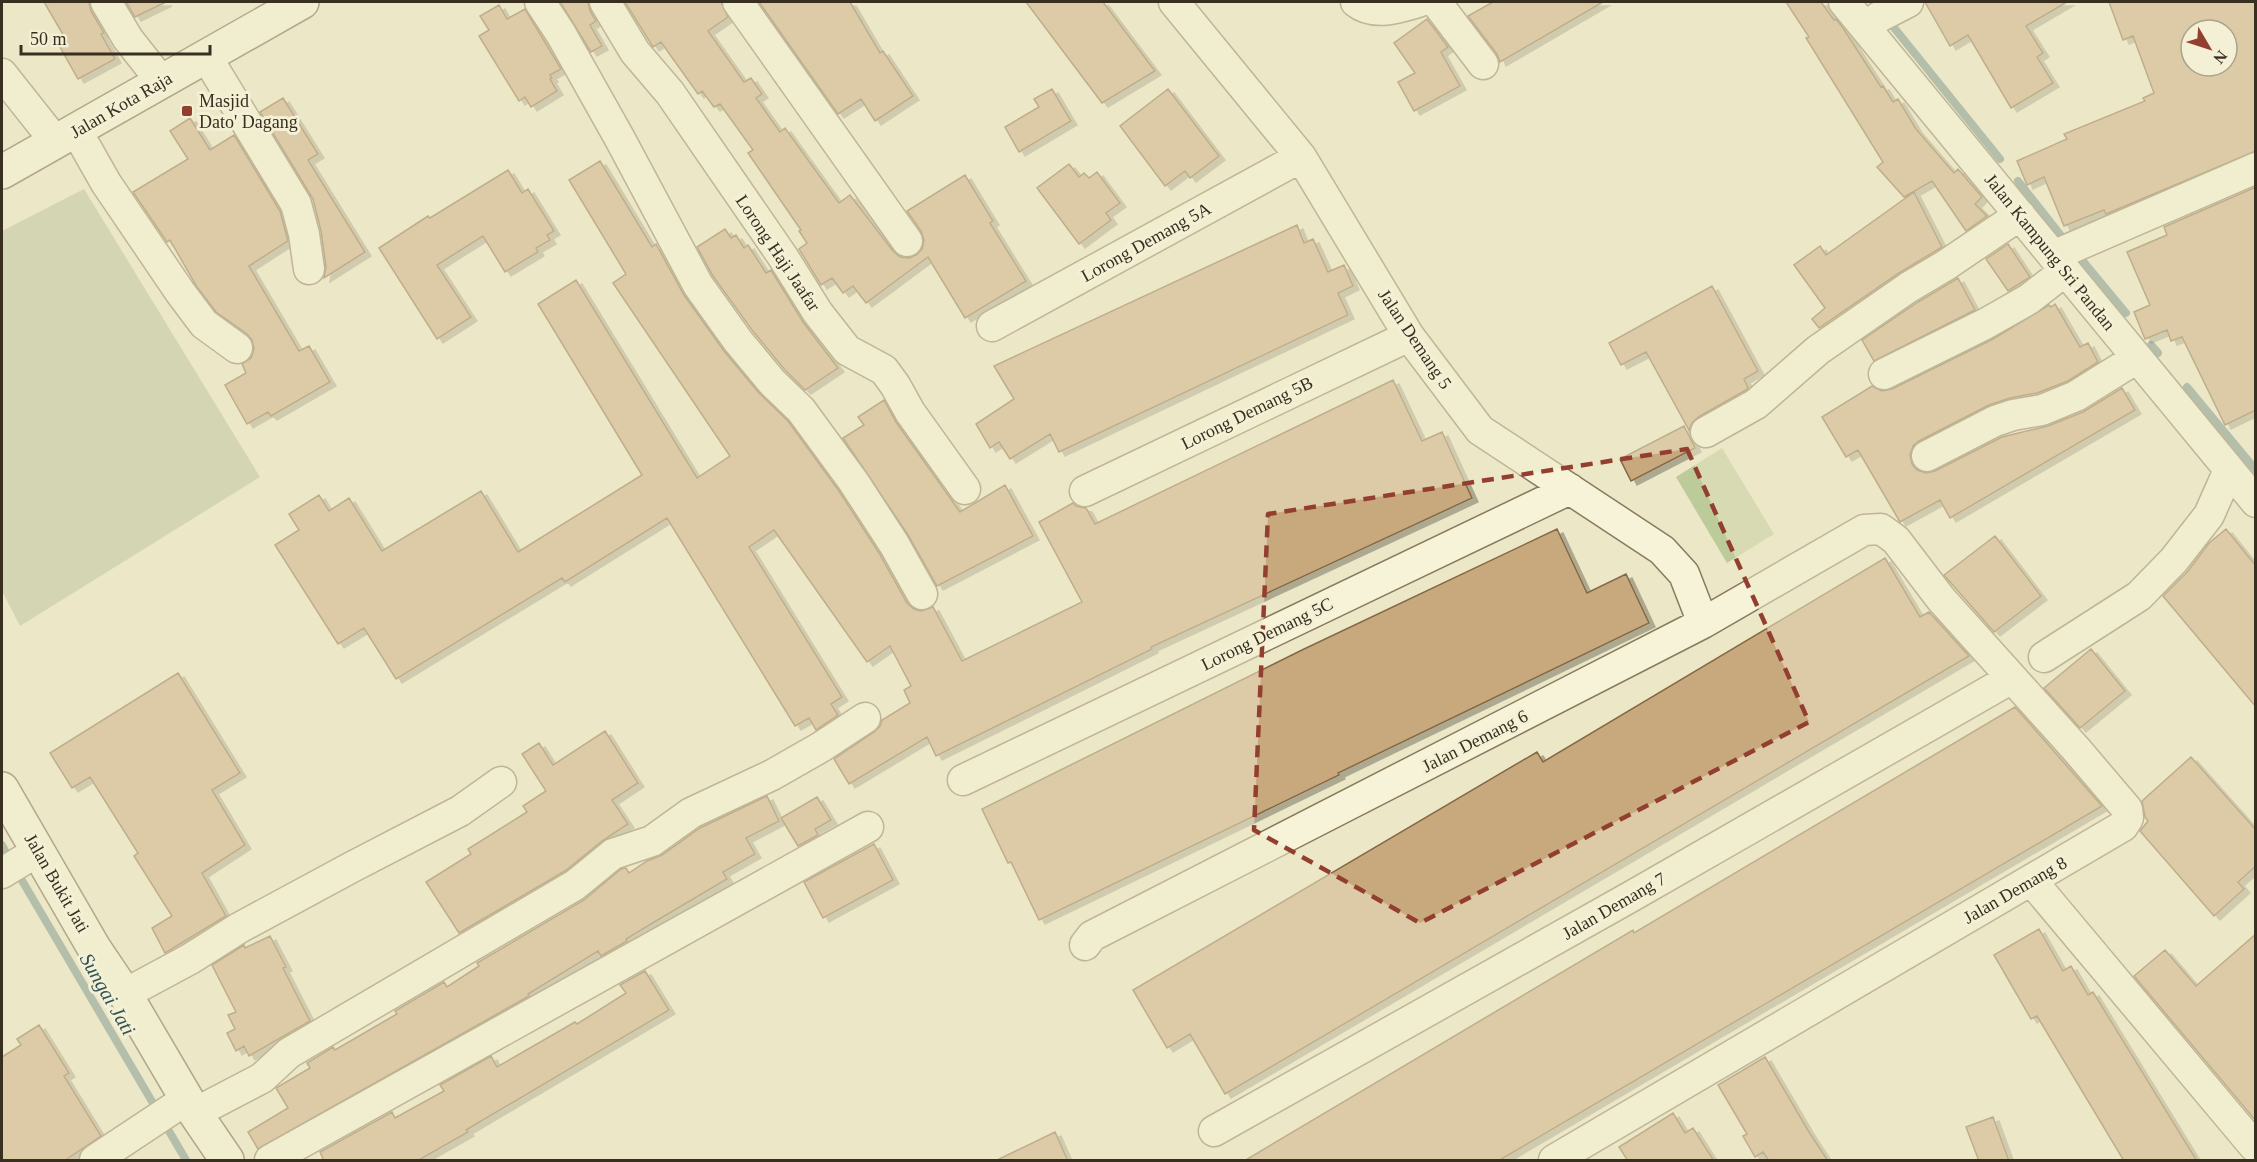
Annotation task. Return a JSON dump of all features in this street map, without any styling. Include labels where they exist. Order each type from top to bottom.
[{"type":"street","points":[[106,2],[128,39],[162,81]]},
{"type":"street","name":"Jalan Kota Raja","points":[[2,172],[303,2]]},
{"type":"street","points":[[540,2],[604,110],[698,285],[738,341],[772,382],[801,410],[853,480],[894,544],[922,594]]},
{"type":"street","name":"Lorong Haji Jaafar","points":[[605,2],[635,52],[670,93],[783,257],[818,313],[848,350],[884,370],[916,421],[965,489]]},
{"type":"street","points":[[738,2],[907,241]]},
{"type":"street","name":"Jalan Demang 5","points":[[1174,2],[1301,157],[1409,336],[1480,430],[1662,550],[1684,574],[1704,623]]},
{"type":"street","points":[[1356,2],[1362,6],[1392,10],[1418,2]]},
{"type":"street","points":[[1436,2],[1483,64]]},
{"type":"street","name":"Jalan Kampung Sri Pandan","points":[[1844,2],[1885,15],[2020,215],[2256,502]]},
{"type":"street","points":[[206,56],[296,204],[304,234],[309,269]]},
{"type":"street","points":[[2,74],[66,136],[106,183],[204,324],[237,348]]},
{"type":"street","name":"Lorong Demang 5A","points":[[992,327],[1301,157]]},
{"type":"street","points":[[1884,374],[1985,324],[2029,299],[2059,264],[2256,168]]},
{"type":"street","points":[[1706,432],[1756,404],[1818,350],[1909,287],[2020,215]]},
{"type":"street","name":"Lorong Demang 5B","points":[[1084,491],[1409,336]]},
{"type":"street","points":[[1927,456],[1995,421],[2042,410],[2076,396],[2138,358]]},
{"type":"street","points":[[2044,657],[2139,596],[2174,560],[2209,515],[2229,470]]},
{"type":"street","name":"Lorong Demang 5C","points":[[963,780],[1570,489]]},
{"type":"street","name":"Jalan Demang 8","points":[[1554,1161],[2124,826],[2128,818],[2127,809],[1941,599],[1896,540],[1881,529],[1864,530]]},
{"type":"street","name":"Jalan Demang 6","points":[[1085,945],[1092,936],[1704,623],[1864,530]]},
{"type":"street","name":"Jalan Demang 7","points":[[1214,1131],[1632,896],[2012,678]]},
{"type":"street","points":[[95,1161],[176,1111],[262,1078],[289,1053],[574,885],[613,854],[652,841],[691,813],[772,775],[865,718]]},
{"type":"street","points":[[125,994],[190,959],[239,928],[460,811],[501,782]]},
{"type":"street","name":"Jalan Bukit Jati","points":[[2,789],[17,863],[94,948],[125,994],[176,1111],[227,1161]]},
{"type":"street","points":[[270,1161],[868,827]]},
{"type":"street","points":[[2031,880],[2249,1151]]},
{"type":"highlighted area","points":[[1687,449],[1809,722],[1420,923],[1254,830],[1268,514]]},
{"type":"green space","points":[[84,189],[260,477],[20,626],[2,591],[2,231]]},
{"type":"green space","points":[[1722,448],[1774,534],[1727,563],[1676,477]]},
{"type":"building","points":[[44,2],[89,2],[91,11],[104,33],[101,34],[115,59],[78,79],[60,47],[68,43]]},
{"type":"building","points":[[126,2],[166,2],[135,17]]},
{"type":"building","points":[[560,2],[588,2],[596,21],[590,25],[602,46],[591,52]]},
{"type":"building","points":[[625,2],[721,2],[728,17],[708,31],[744,82],[751,78],[762,94],[756,98],[780,132],[785,128],[839,203],[850,195],[893,251],[900,257],[909,258],[922,249],[924,240],[921,231],[907,211],[965,175],[993,221],[990,223],[1026,281],[965,318],[928,257],[866,303],[853,286],[843,293],[832,278],[821,285],[799,249],[807,243],[799,231],[801,230],[748,153],[753,150],[720,104],[714,107],[702,91],[698,94],[661,42],[653,47]]},
{"type":"building","points":[[759,2],[850,2],[880,53],[883,51],[913,96],[875,121],[861,99],[838,114]]},
{"type":"building","points":[[1026,2],[1103,2],[1155,71],[1102,103]]},
{"type":"building","points":[[1493,2],[1603,2],[1500,62],[1497,54],[1468,16]]},
{"type":"building","points":[[1786,2],[1821,2],[1843,28],[1893,102],[1898,99],[1916,129],[1954,173],[1958,169],[1982,197],[1975,204],[1987,216],[1966,231],[1932,181],[1904,197],[1877,167],[1883,162]]},
{"type":"building","points":[[1925,2],[2067,2],[2026,26],[2043,53],[2037,57],[2053,83],[2011,108],[1968,35],[1950,46]]},
{"type":"building","points":[[2109,2],[2256,2],[2256,151],[2106,214],[2104,210],[2064,226],[2044,177],[2027,185],[2017,161],[2067,139],[2064,134],[2145,101],[2143,98],[2154,93],[2133,36],[2123,40]]},
{"type":"building","points":[[499,5],[507,19],[525,9],[561,69],[550,75],[557,91],[531,107],[525,97],[519,101],[479,36],[489,30],[480,16]]},
{"type":"building","points":[[1427,19],[1448,47],[1441,52],[1460,86],[1414,111],[1398,82],[1415,73],[1394,43]]},
{"type":"building","points":[[1052,89],[1071,121],[1019,152],[1005,127],[1039,107],[1034,99]]},
{"type":"building","points":[[1168,89],[1219,156],[1190,178],[1185,171],[1165,186],[1120,126]]},
{"type":"building","points":[[283,98],[318,154],[308,160],[365,252],[324,278],[326,267],[321,231],[313,199],[260,112]]},
{"type":"building","points":[[190,118],[210,150],[234,135],[280,211],[288,241],[249,266],[299,351],[309,346],[330,382],[271,416],[268,412],[247,424],[225,385],[246,373],[242,364],[251,358],[254,349],[252,340],[216,312],[197,287],[170,240],[167,242],[133,192],[188,159],[170,131]]},
{"type":"building","points":[[600,161],[652,247],[656,244],[684,295],[724,351],[759,393],[788,421],[839,491],[879,553],[907,603],[921,611],[933,607],[962,661],[1082,602],[1039,522],[1073,503],[1086,508],[1095,524],[1393,380],[1422,441],[1442,432],[1472,498],[1151,647],[1152,649],[936,756],[927,737],[849,784],[834,759],[874,732],[882,720],[910,703],[904,690],[911,686],[890,646],[867,662],[774,530],[749,547],[842,697],[831,704],[838,715],[816,730],[809,718],[795,726],[667,518],[565,582],[562,578],[396,679],[364,628],[338,644],[275,545],[299,530],[289,514],[319,495],[329,511],[349,498],[382,551],[481,491],[518,552],[642,475],[538,304],[576,280],[697,478],[730,456],[613,283],[626,274],[569,180]]},
{"type":"building","points":[[1069,164],[1079,177],[1084,173],[1089,178],[1097,172],[1120,203],[1106,213],[1111,220],[1079,244],[1037,188]]},
{"type":"building","points":[[508,170],[522,193],[528,189],[554,231],[547,235],[550,240],[536,248],[538,252],[505,272],[483,236],[437,265],[471,317],[437,339],[379,248],[428,216],[430,218]]},
{"type":"building","points":[[2256,187],[2256,410],[2225,425],[2182,337],[2171,341],[2167,330],[2145,339],[2134,312],[2150,305],[2127,252],[2167,235],[2164,227]]},
{"type":"building","points":[[1914,192],[1942,247],[1899,273],[1819,328],[1812,319],[1825,308],[1794,265],[1820,246],[1826,255]]},
{"type":"building","points":[[1297,225],[1304,243],[1313,239],[1328,272],[1344,265],[1353,286],[1338,293],[1348,315],[1059,452],[1050,434],[1010,459],[999,442],[990,448],[976,424],[1014,399],[994,366]]},
{"type":"building","points":[[725,229],[731,238],[736,235],[744,248],[748,245],[766,273],[771,270],[803,322],[838,368],[805,390],[752,330],[713,276],[697,247]]},
{"type":"building","points":[[2008,244],[2030,277],[2008,291],[1986,259]]},
{"type":"building","points":[[1958,278],[1975,310],[1874,361],[1862,340]]},
{"type":"building","points":[[1712,286],[1758,371],[1744,379],[1748,388],[1746,390],[1698,417],[1689,430],[1646,352],[1621,365],[1609,343]]},
{"type":"building","points":[[2055,304],[2080,347],[2088,343],[2098,362],[2068,381],[2037,393],[1989,405],[1919,441],[1913,446],[1910,455],[1912,464],[1917,470],[1926,473],[1935,471],[2002,437],[2048,426],[2083,412],[2122,388],[2135,410],[1950,518],[1940,500],[1900,522],[1858,450],[1846,457],[1822,417],[1872,386],[1882,391],[1892,389],[1993,339],[2049,305],[2051,307]]},
{"type":"building","points":[[884,400],[896,422],[960,512],[1005,485],[1033,536],[937,586],[908,535],[843,438],[864,425],[858,417]]},
{"type":"building","points":[[1684,426],[1695,448],[1631,481],[1620,459]]},
{"type":"building","points":[[1557,529],[1587,593],[1626,574],[1649,623],[1039,920],[982,809],[1302,650]]},
{"type":"building","points":[[2226,529],[2256,566],[2256,707],[2163,596],[2188,571],[2209,543]]},
{"type":"building","points":[[1995,536],[2041,596],[1994,632],[1944,575]]},
{"type":"building","points":[[1885,558],[1920,617],[1929,612],[1969,656],[1225,1094],[1190,1034],[1167,1048],[1133,990],[1537,752],[1543,762]]},
{"type":"building","points":[[2091,649],[2125,691],[2080,728],[2044,688]]},
{"type":"building","points":[[178,673],[240,773],[212,790],[245,845],[202,873],[226,916],[165,953],[152,928],[172,916],[134,856],[138,853],[90,777],[72,788],[50,753]]},
{"type":"building","points":[[2015,707],[2102,806],[1498,1161],[1244,1161],[1633,930],[1634,933]]},
{"type":"building","points":[[605,731],[638,783],[612,800],[628,824],[602,841],[565,871],[459,933],[426,882],[471,854],[468,849],[527,812],[523,806],[546,791],[522,754],[539,743],[553,765]]},
{"type":"building","points":[[2191,757],[2256,830],[2256,866],[2238,882],[2244,889],[2214,916],[2140,831],[2148,821],[2142,801]]},
{"type":"building","points":[[767,796],[779,821],[746,838],[755,854],[723,872],[727,879],[601,956],[598,951],[528,994],[529,996],[258,1149],[248,1132],[288,1108],[276,1088],[310,1068],[307,1063],[333,1047],[335,1050],[397,1014],[395,1011],[444,982],[447,987],[479,966],[477,963],[584,900],[621,869],[626,868],[629,873],[647,861],[662,855],[700,828]]},
{"type":"building","points":[[817,797],[831,820],[815,829],[818,835],[798,846],[781,818]]},
{"type":"building","points":[[874,844],[893,880],[823,918],[804,882]]},
{"type":"building","points":[[2039,929],[2063,971],[2071,966],[2088,995],[2093,992],[2197,1161],[2124,1161],[2037,1016],[2031,1019],[1994,955]]},
{"type":"building","points":[[2256,934],[2256,1121],[2134,976],[2165,950],[2196,986]]},
{"type":"building","points":[[270,936],[286,967],[283,968],[310,1021],[249,1056],[244,1046],[236,1051],[227,1033],[235,1029],[228,1015],[236,1012],[212,965],[244,945],[245,948]]},
{"type":"building","points":[[645,971],[669,1010],[466,1130],[468,1132],[417,1161],[324,1161],[320,1152],[392,1112],[395,1118],[444,1091],[440,1085],[491,1056],[497,1067],[575,1022],[577,1024],[626,993],[620,985]]},
{"type":"building","points":[[39,1025],[69,1073],[64,1076],[101,1136],[64,1161],[2,1161],[2,1057],[21,1045],[17,1039]]},
{"type":"building","points":[[1765,1057],[1828,1161],[1769,1161],[1763,1152],[1755,1157],[1743,1136],[1747,1134],[1718,1085]]},
{"type":"building","points":[[1673,1113],[1685,1133],[1693,1128],[1714,1161],[1628,1161],[1619,1147]]},
{"type":"building","points":[[1993,1117],[2009,1161],[1979,1161],[1966,1127]]},
{"type":"building","points":[[1055,1132],[1068,1161],[995,1161]]},
{"type":"waterway","points":[[1887,19],[2000,159]]},
{"type":"waterway","points":[[2018,181],[2062,237]]},
{"type":"waterway","points":[[2077,254],[2126,313]]},
{"type":"waterway","points":[[2151,345],[2158,353]]},
{"type":"waterway","points":[[2187,387],[2256,470]]},
{"type":"waterway","name":"Sungai Jati","points":[[2,845],[11,862]]},
{"type":"waterway","name":"Sungai Jati","points":[[17,872],[157,1110]]},
{"type":"waterway","name":"Sungai Jati","points":[[163,1121],[186,1160]]},
{"type":"place","name":"Masjid Dato' Dagang","points":[[187,111]]}]
